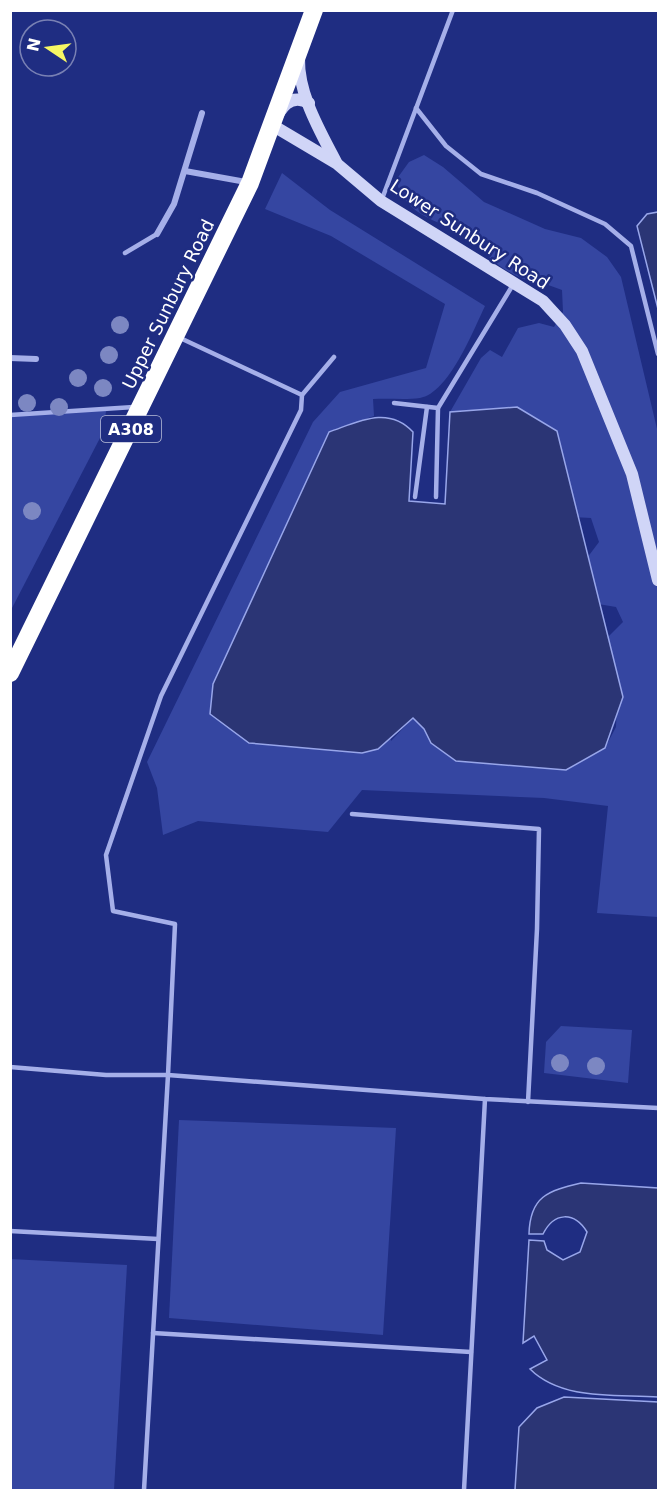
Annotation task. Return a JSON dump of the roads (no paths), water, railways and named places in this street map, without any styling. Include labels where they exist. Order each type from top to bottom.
[{"type":"highway","name":"Upper Sunbury Road","points":[[10,673],[142,408],[250,183],[314,10]]},
{"type":"street","name":"Lower Sunbury Road","points":[[299,53],[299,67],[309,103],[336,163]]},
{"type":"street","points":[[272,126],[282,107],[290,101],[302,99],[309,103]]},
{"type":"street","points":[[157,234],[174,204],[186,171],[202,112]]},
{"type":"street","name":"Lower Sunbury Road","points":[[272,126],[336,163],[381,201],[543,301],[565,325],[582,351],[632,474],[658,580]]},
{"type":"street","points":[[186,171],[250,183]]},
{"type":"street","points":[[10,358],[36,358]]},
{"type":"lane","points":[[381,201],[453,10]]},
{"type":"lane","points":[[416,108],[446,146],[481,174],[537,193],[605,224],[631,246],[658,354]]},
{"type":"lane","points":[[125,253],[157,234]]},
{"type":"lane","points":[[436,497],[438,408],[514,283]]},
{"type":"lane","points":[[176,336],[302,395]]},
{"type":"lane","points":[[144,1491],[175,924],[114,910],[106,855],[161,696],[301,411],[302,395],[334,357]]},
{"type":"lane","points":[[394,403],[438,408]]},
{"type":"lane","points":[[415,497],[427,407]]},
{"type":"lane","points":[[10,415],[142,408]]},
{"type":"lane","points":[[352,814],[539,830],[537,928],[528,1101]]},
{"type":"lane","points":[[10,1067],[106,1075],[168,1075],[485,1099],[658,1108]]},
{"type":"lane","points":[[464,1491],[485,1099]]},
{"type":"lane","points":[[10,1231],[158,1239]]},
{"type":"lane","points":[[153,1333],[471,1352]]}]
